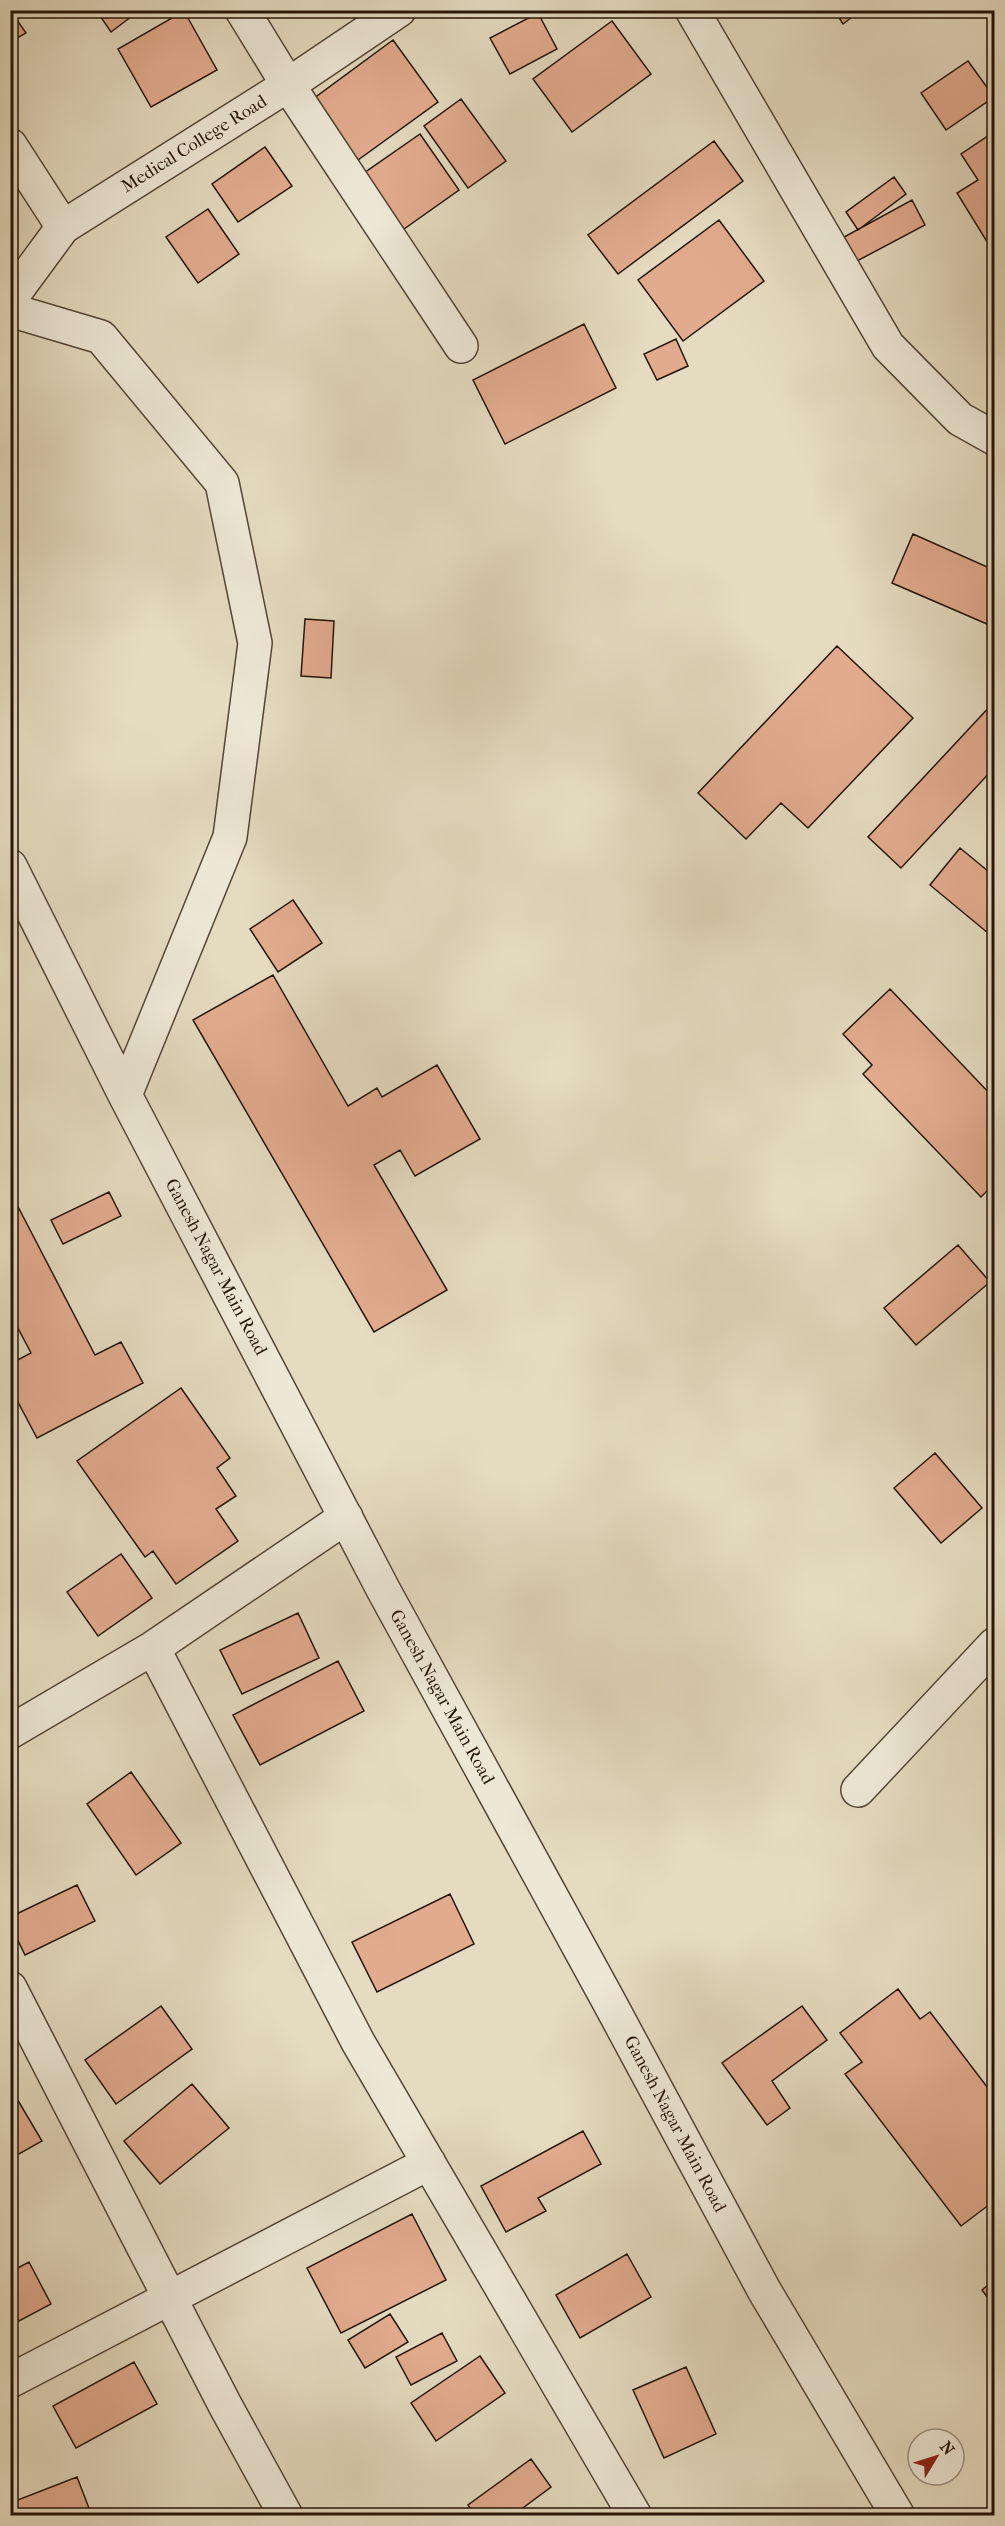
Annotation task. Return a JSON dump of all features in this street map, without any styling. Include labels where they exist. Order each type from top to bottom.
[{"type":"street","points":[[242,10],[288,85],[461,346]]},
{"type":"street","name":"Medical College Road","points":[[10,299],[63,227],[288,85],[399,10]]},
{"type":"street","points":[[692,10],[888,346],[960,419],[994,438]]},
{"type":"street","points":[[10,145],[63,227]]},
{"type":"street","points":[[10,310],[101,337],[222,483],[255,643],[230,837],[125,1095]]},
{"type":"street","name":"Ganesh Nagar Main Road","points":[[10,866],[125,1095],[384,1591],[602,1988],[764,2290],[898,2516]]},
{"type":"street","points":[[10,1732],[153,1648],[346,1517]]},
{"type":"street","points":[[858,1790],[994,1645]]},
{"type":"street","points":[[153,1648],[358,2042],[635,2516]]},
{"type":"street","points":[[10,1988],[285,2516]]},
{"type":"street","points":[[10,2380],[429,2163]]},
{"type":"building","points":[[10,10],[26,33],[10,42]]},
{"type":"building","points":[[96,10],[140,10],[111,32]]},
{"type":"building","points":[[834,10],[861,10],[843,24]]},
{"type":"building","points":[[184,11],[217,70],[151,107],[118,49]]},
{"type":"building","points":[[538,13],[557,49],[510,74],[490,38]]},
{"type":"building","points":[[612,21],[651,74],[572,132],[533,79]]},
{"type":"building","points":[[393,40],[438,102],[358,160],[313,99]]},
{"type":"building","points":[[968,61],[994,97],[946,130],[921,93]]},
{"type":"building","points":[[461,99],[506,161],[468,188],[424,126]]},
{"type":"building","points":[[994,132],[994,242],[989,245],[957,193],[978,180],[961,154]]},
{"type":"building","points":[[420,134],[459,190],[404,229],[364,173]]},
{"type":"building","points":[[714,141],[743,181],[618,274],[588,235]]},
{"type":"building","points":[[265,147],[292,186],[238,222],[212,184]]},
{"type":"building","points":[[894,177],[906,194],[858,230],[846,212]]},
{"type":"building","points":[[912,200],[925,225],[857,261],[844,237]]},
{"type":"building","points":[[208,209],[239,254],[198,283],[166,237]]},
{"type":"building","points":[[719,220],[764,281],[683,341],[638,280]]},
{"type":"building","points":[[584,324],[616,388],[505,444],[473,380]]},
{"type":"building","points":[[676,339],[688,366],[657,380],[644,354]]},
{"type":"building","points":[[913,534],[994,570],[994,627],[892,583]]},
{"type":"building","points":[[305,619],[334,621],[331,678],[301,676]]},
{"type":"building","points":[[837,646],[913,718],[808,828],[781,803],[746,839],[698,793]]},
{"type":"building","points":[[994,702],[994,768],[901,868],[868,837]]},
{"type":"building","points":[[960,848],[994,876],[994,938],[930,885]]},
{"type":"building","points":[[293,900],[322,943],[278,972],[250,929]]},
{"type":"building","points":[[273,975],[348,1106],[377,1088],[382,1097],[437,1065],[480,1139],[415,1176],[400,1150],[374,1165],[447,1290],[374,1332],[193,1020]]},
{"type":"building","points":[[890,989],[994,1098],[994,1184],[981,1197],[863,1074],[872,1065],[843,1034]]},
{"type":"building","points":[[109,1192],[121,1216],[63,1244],[51,1220]]},
{"type":"building","points":[[14,1199],[95,1355],[121,1342],[143,1383],[37,1438],[10,1387],[10,1364],[31,1353],[10,1313],[10,1201]]},
{"type":"building","points":[[958,1245],[990,1282],[916,1345],[884,1308]]},
{"type":"building","points":[[181,1388],[230,1458],[217,1468],[236,1496],[216,1509],[238,1541],[176,1584],[153,1551],[145,1557],[77,1461]]},
{"type":"building","points":[[935,1453],[982,1508],[941,1543],[894,1488]]},
{"type":"building","points":[[121,1554],[152,1598],[98,1636],[67,1592]]},
{"type":"building","points":[[298,1613],[319,1658],[242,1694],[220,1650]]},
{"type":"building","points":[[338,1661],[364,1711],[260,1765],[233,1715]]},
{"type":"building","points":[[131,1772],[181,1843],[136,1875],[87,1804]]},
{"type":"building","points":[[77,1885],[95,1921],[25,1955],[10,1924],[10,1917]]},
{"type":"building","points":[[450,1894],[474,1944],[377,1992],[352,1942]]},
{"type":"building","points":[[898,1989],[920,2019],[930,2012],[994,2096],[994,2201],[961,2226],[845,2074],[862,2062],[840,2033]]},
{"type":"building","points":[[161,2006],[192,2049],[116,2104],[85,2060]]},
{"type":"building","points":[[802,2006],[827,2040],[772,2081],[790,2108],[767,2125],[722,2063]]},
{"type":"building","points":[[192,2084],[229,2128],[160,2184],[124,2141]]},
{"type":"building","points":[[10,2087],[42,2141],[10,2159]]},
{"type":"building","points":[[583,2131],[601,2164],[538,2198],[546,2211],[506,2232],[481,2186]]},
{"type":"building","points":[[412,2214],[446,2280],[341,2333],[307,2268]]},
{"type":"building","points":[[627,2254],[651,2297],[580,2338],[556,2295]]},
{"type":"building","points":[[29,2262],[51,2304],[19,2321],[10,2306],[10,2272]]},
{"type":"building","points":[[994,2280],[994,2306],[982,2290]]},
{"type":"building","points":[[390,2314],[408,2342],[365,2368],[348,2340]]},
{"type":"building","points":[[442,2333],[457,2361],[411,2385],[396,2357]]},
{"type":"building","points":[[480,2356],[505,2393],[436,2441],[411,2403]]},
{"type":"building","points":[[134,2362],[157,2404],[76,2448],[53,2406]]},
{"type":"building","points":[[686,2367],[716,2434],[664,2458],[633,2390]]},
{"type":"building","points":[[531,2459],[551,2487],[512,2516],[475,2516],[468,2505]]},
{"type":"building","points":[[77,2477],[92,2516],[10,2516],[10,2503]]}]
